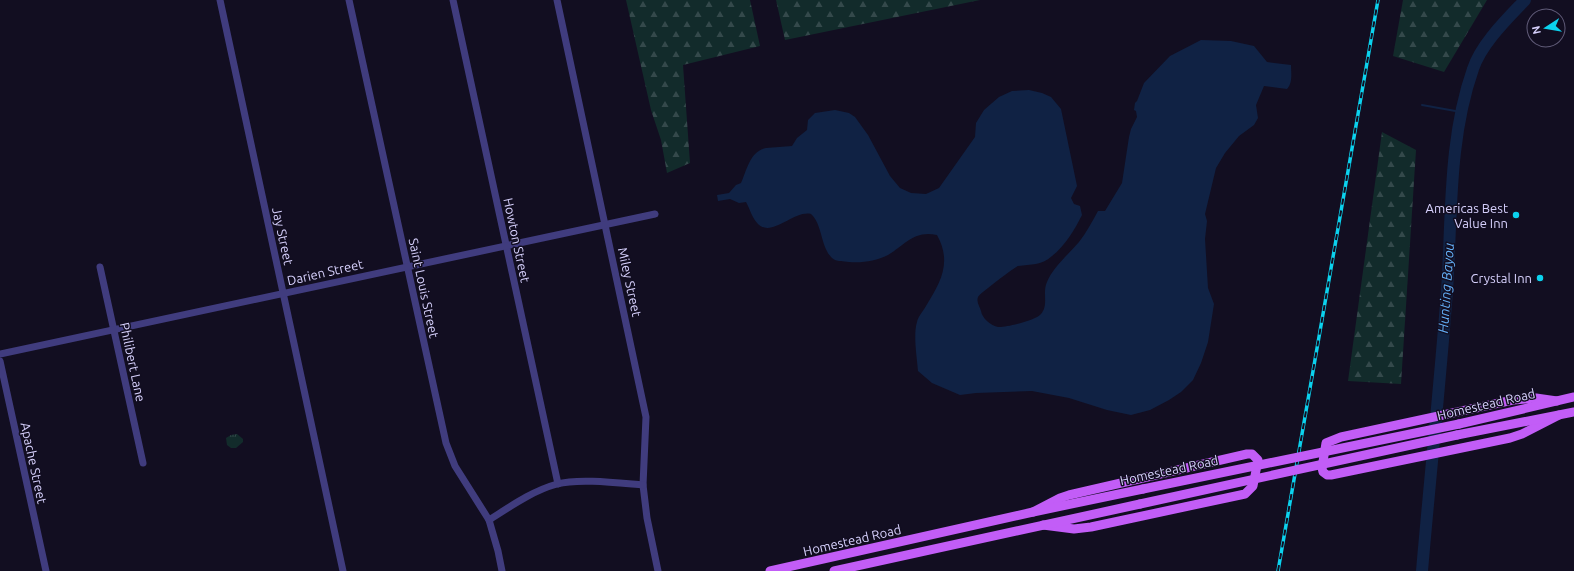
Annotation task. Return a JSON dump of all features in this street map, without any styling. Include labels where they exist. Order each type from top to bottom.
[{"type":"main road","name":"Homestead Road","points":[[770,571],[1033,512],[1459,424],[1574,397]]},
{"type":"main road","points":[[1557,401],[1527,398],[1414,421],[1332,440],[1326,443],[1322,468],[1323,472],[1327,475],[1331,475],[1461,448],[1522,434],[1559,415]]},
{"type":"main road","name":"Homestead Road","points":[[834,571],[1458,435],[1574,412]]},
{"type":"main road","points":[[1033,512],[1069,495],[1146,476],[1247,454],[1252,454],[1257,457],[1258,460],[1253,486],[1246,494],[1091,528],[1074,529],[1043,525]]},
{"type":"street","name":"Jay Street","points":[[220,0],[343,571]]},
{"type":"street","name":"Saint Louis Street","points":[[349,0],[446,443],[455,466],[489,520],[502,571]]},
{"type":"street","name":"Howton Street","points":[[453,0],[558,484]]},
{"type":"street","name":"Miley Street","points":[[557,0],[646,417],[643,485],[647,518],[658,571]]},
{"type":"street","name":"Darien Street","points":[[0,354],[655,214]]},
{"type":"street","name":"Philibert Lane","points":[[100,267],[142,463]]},
{"type":"street","name":"Apache Street","points":[[0,361],[46,571]]},
{"type":"street","points":[[489,520],[522,498],[558,484],[593,482],[643,485]]},
{"type":"green space","points":[[626,0],[750,0],[760,46],[683,65],[690,163],[667,173],[661,140],[651,110]]},
{"type":"green space","points":[[776,0],[980,0],[785,40]]},
{"type":"green space","points":[[1403,0],[1487,0],[1444,72],[1393,56]]},
{"type":"green space","points":[[1382,132],[1416,150],[1401,384],[1348,381]]},
{"type":"green space","points":[[237,434],[243,439],[243,442],[236,448],[231,448],[227,445],[226,438]]},
{"type":"water","points":[[1201,40],[1231,41],[1254,46],[1267,62],[1291,65],[1291,81],[1287,89],[1264,86],[1256,105],[1258,118],[1254,125],[1239,136],[1225,153],[1216,168],[1205,214],[1207,221],[1205,239],[1208,288],[1214,304],[1208,342],[1193,380],[1181,392],[1150,410],[1131,415],[1107,410],[1069,398],[1032,391],[960,395],[932,383],[918,371],[915,333],[918,318],[936,289],[943,272],[944,254],[937,235],[922,234],[916,236],[888,255],[874,260],[859,262],[840,261],[832,258],[828,253],[825,248],[818,224],[811,214],[798,216],[770,228],[764,227],[756,222],[746,202],[739,203],[730,199],[718,201],[717,195],[729,193],[736,185],[741,183],[750,162],[756,153],[766,148],[792,146],[797,138],[807,130],[808,120],[815,113],[835,110],[849,113],[855,117],[868,135],[890,176],[900,188],[911,193],[926,194],[939,188],[975,137],[976,123],[984,110],[999,97],[1012,91],[1029,90],[1042,93],[1051,97],[1061,109],[1077,186],[1071,198],[1074,204],[1080,206],[1082,215],[1073,231],[1057,252],[1044,262],[1018,266],[984,291],[978,297],[977,301],[983,316],[987,321],[998,327],[1034,319],[1041,314],[1045,307],[1045,290],[1047,282],[1057,266],[1082,239],[1098,211],[1105,211],[1122,183],[1129,137],[1137,117],[1136,111],[1134,110],[1135,103],[1144,83],[1170,56]]},
{"type":"waterway","name":"Hunting Bayou","points":[[1422,571],[1447,291],[1452,179],[1459,123],[1473,69],[1482,50],[1495,32],[1525,0]]},
{"type":"waterway","points":[[1422,105],[1461,112]]},
{"type":"railway","points":[[1278,571],[1378,0]]},
{"type":"place","name":"Americas Best Value Inn","points":[[1516,215]]},
{"type":"place","name":"Crystal Inn","points":[[1540,278]]}]
